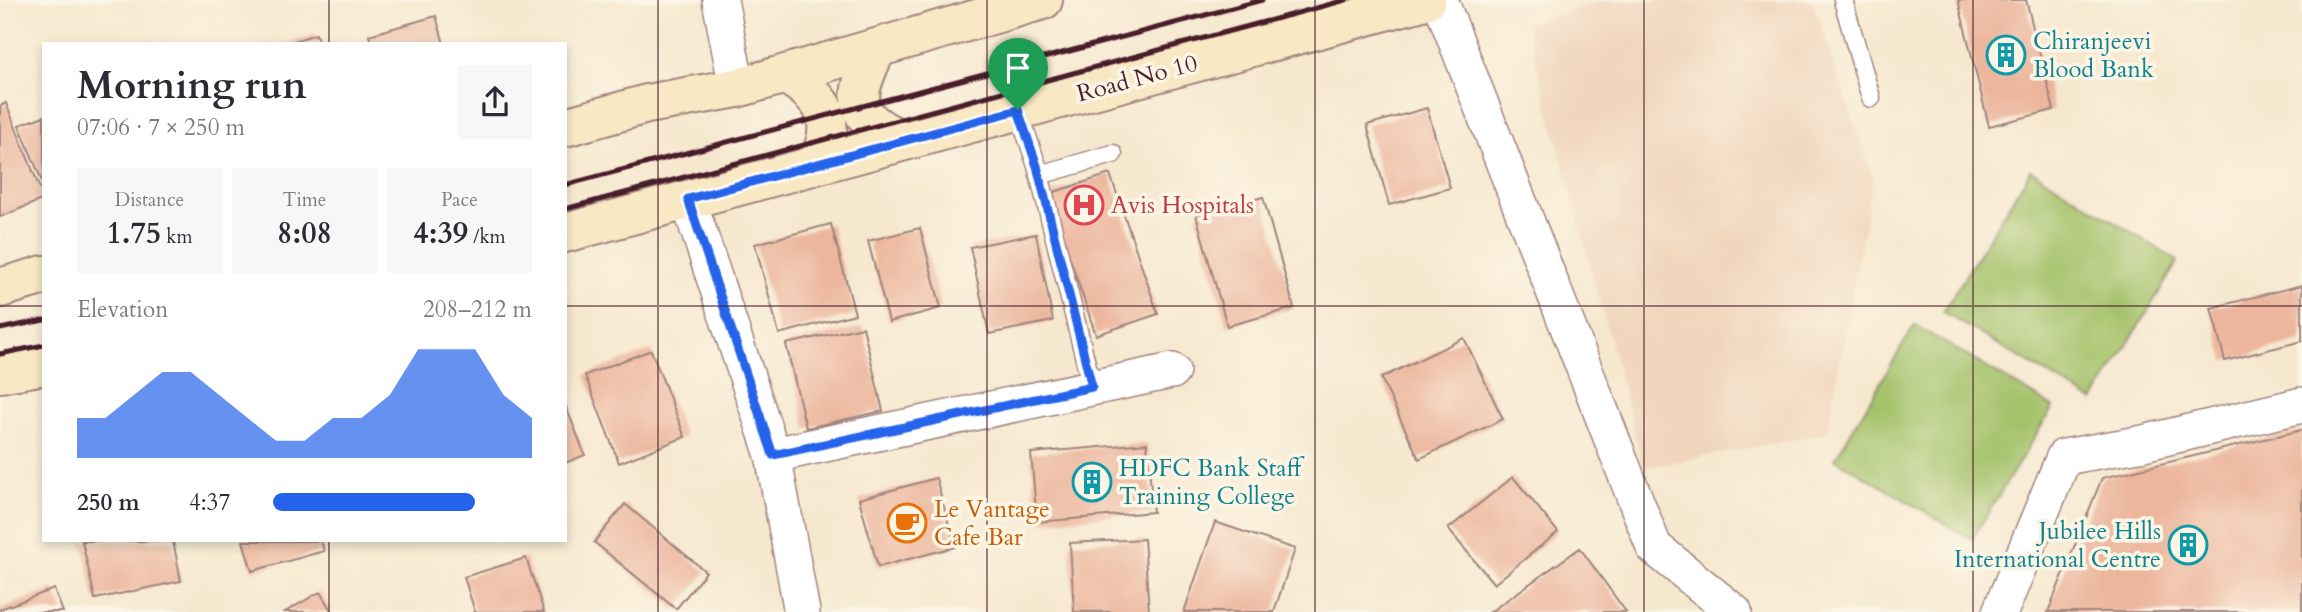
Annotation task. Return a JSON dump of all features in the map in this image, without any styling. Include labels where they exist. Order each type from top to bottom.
[{"type":"main road","points":[[567,126],[647,104],[737,88],[1043,0]]},
{"type":"main road","name":"Road No 10","points":[[567,232],[1426,0]]},
{"type":"main road","points":[[877,48],[861,86],[859,98],[864,113],[878,129],[905,141]]},
{"type":"main road","points":[[785,74],[814,93],[822,106],[828,126],[825,148],[816,165]]},
{"type":"main road","points":[[0,288],[42,276]]},
{"type":"main road","points":[[0,373],[42,365]]},
{"type":"street","points":[[719,0],[737,88]]},
{"type":"street","points":[[1440,0],[1654,547],[1734,612]]},
{"type":"street","points":[[688,199],[773,455],[802,612]]},
{"type":"street","points":[[773,455],[1172,370]]},
{"type":"street","points":[[2000,612],[2064,457],[2139,444],[2302,405]]},
{"type":"lane","points":[[1843,0],[1871,98]]},
{"type":"lane","points":[[1018,110],[1039,175],[1092,387]]},
{"type":"lane","points":[[1039,175],[1113,154]]},
{"type":"shaded area","points":[[1606,0],[1812,0],[1873,177],[1827,433],[1644,468],[1526,24]]},
{"type":"green space","points":[[2031,170],[2178,261],[2093,401],[1943,312]]},
{"type":"green space","points":[[1915,325],[2053,407],[1972,539],[1835,459]]},
{"type":"building","name":"Chiranjeevi Blood Bank","points":[[1958,0],[2026,0],[2054,110],[1989,126]]},
{"type":"building","points":[[436,16],[443,42],[371,42],[369,35]]},
{"type":"building","points":[[316,34],[318,42],[290,42]]},
{"type":"building","points":[[6,103],[42,200],[0,217],[0,106]]},
{"type":"building","points":[[1427,108],[1450,188],[1389,205],[1367,125]]},
{"type":"building","points":[[42,117],[42,181],[19,125]]},
{"type":"building","points":[[1110,174],[1158,314],[1096,335],[1048,194]]},
{"type":"building","points":[[1263,197],[1294,308],[1227,326],[1196,215]]},
{"type":"building","points":[[831,224],[855,314],[779,334],[755,244]]},
{"type":"building","points":[[920,228],[941,308],[889,322],[868,241]]},
{"type":"building","points":[[1036,234],[1053,321],[989,334],[970,247]]},
{"type":"building","points":[[2302,285],[2302,341],[2225,361],[2211,308]]},
{"type":"building","points":[[863,327],[883,411],[806,428],[786,344]]},
{"type":"building","points":[[1464,338],[1503,419],[1419,459],[1381,378]]},
{"type":"building","points":[[651,350],[685,437],[619,463],[585,375]]},
{"type":"building","points":[[567,409],[585,455],[567,462]]},
{"type":"building","name":"Jubilee Hills International Centre","points":[[2302,430],[2302,612],[2048,612],[2102,478]]},
{"type":"building","name":"HDFC Bank Staff Training College","points":[[1147,443],[1153,512],[1037,522],[1031,453]]},
{"type":"building","points":[[1513,477],[1558,532],[1494,584],[1448,529]]},
{"type":"building","name":"Le Vantage Cafe Bar","points":[[936,478],[955,547],[878,567],[859,499]]},
{"type":"building","points":[[625,504],[706,572],[676,609],[594,542]]},
{"type":"building","points":[[1215,522],[1295,549],[1274,612],[1184,612]]},
{"type":"building","points":[[1144,539],[1149,612],[1074,612],[1070,543]]},
{"type":"building","points":[[82,542],[173,542],[181,581],[95,599]]},
{"type":"building","points":[[243,542],[321,542],[324,551],[252,571]]},
{"type":"building","points":[[1580,548],[1626,612],[1490,612]]},
{"type":"building","points":[[526,558],[544,612],[475,612],[464,577]]},
{"type":"building","points":[[54,589],[63,612],[0,612],[0,609]]},
{"type":"building","points":[[320,592],[332,612],[285,612]]},
{"type":"railway","points":[[567,184],[1262,0]]},
{"type":"railway","points":[[567,208],[1346,0]]},
{"type":"railway","points":[[0,329],[42,320]]},
{"type":"railway","points":[[0,354],[42,345]]},
{"type":"place","name":"Chiranjeevi Blood Bank","points":[[2006,55]]},
{"type":"place","name":"Avis Hospitals","points":[[1084,205]]},
{"type":"place","name":"HDFC Bank Staff Training College","points":[[1092,482]]},
{"type":"place","name":"Le Vantage Cafe Bar","points":[[907,523]]},
{"type":"place","name":"Jubilee Hills International Centre","points":[[2188,545]]},
{"type":"route","points":[[1018,110],[1037,166],[1092,387],[773,455],[688,199],[1018,110]]}]
